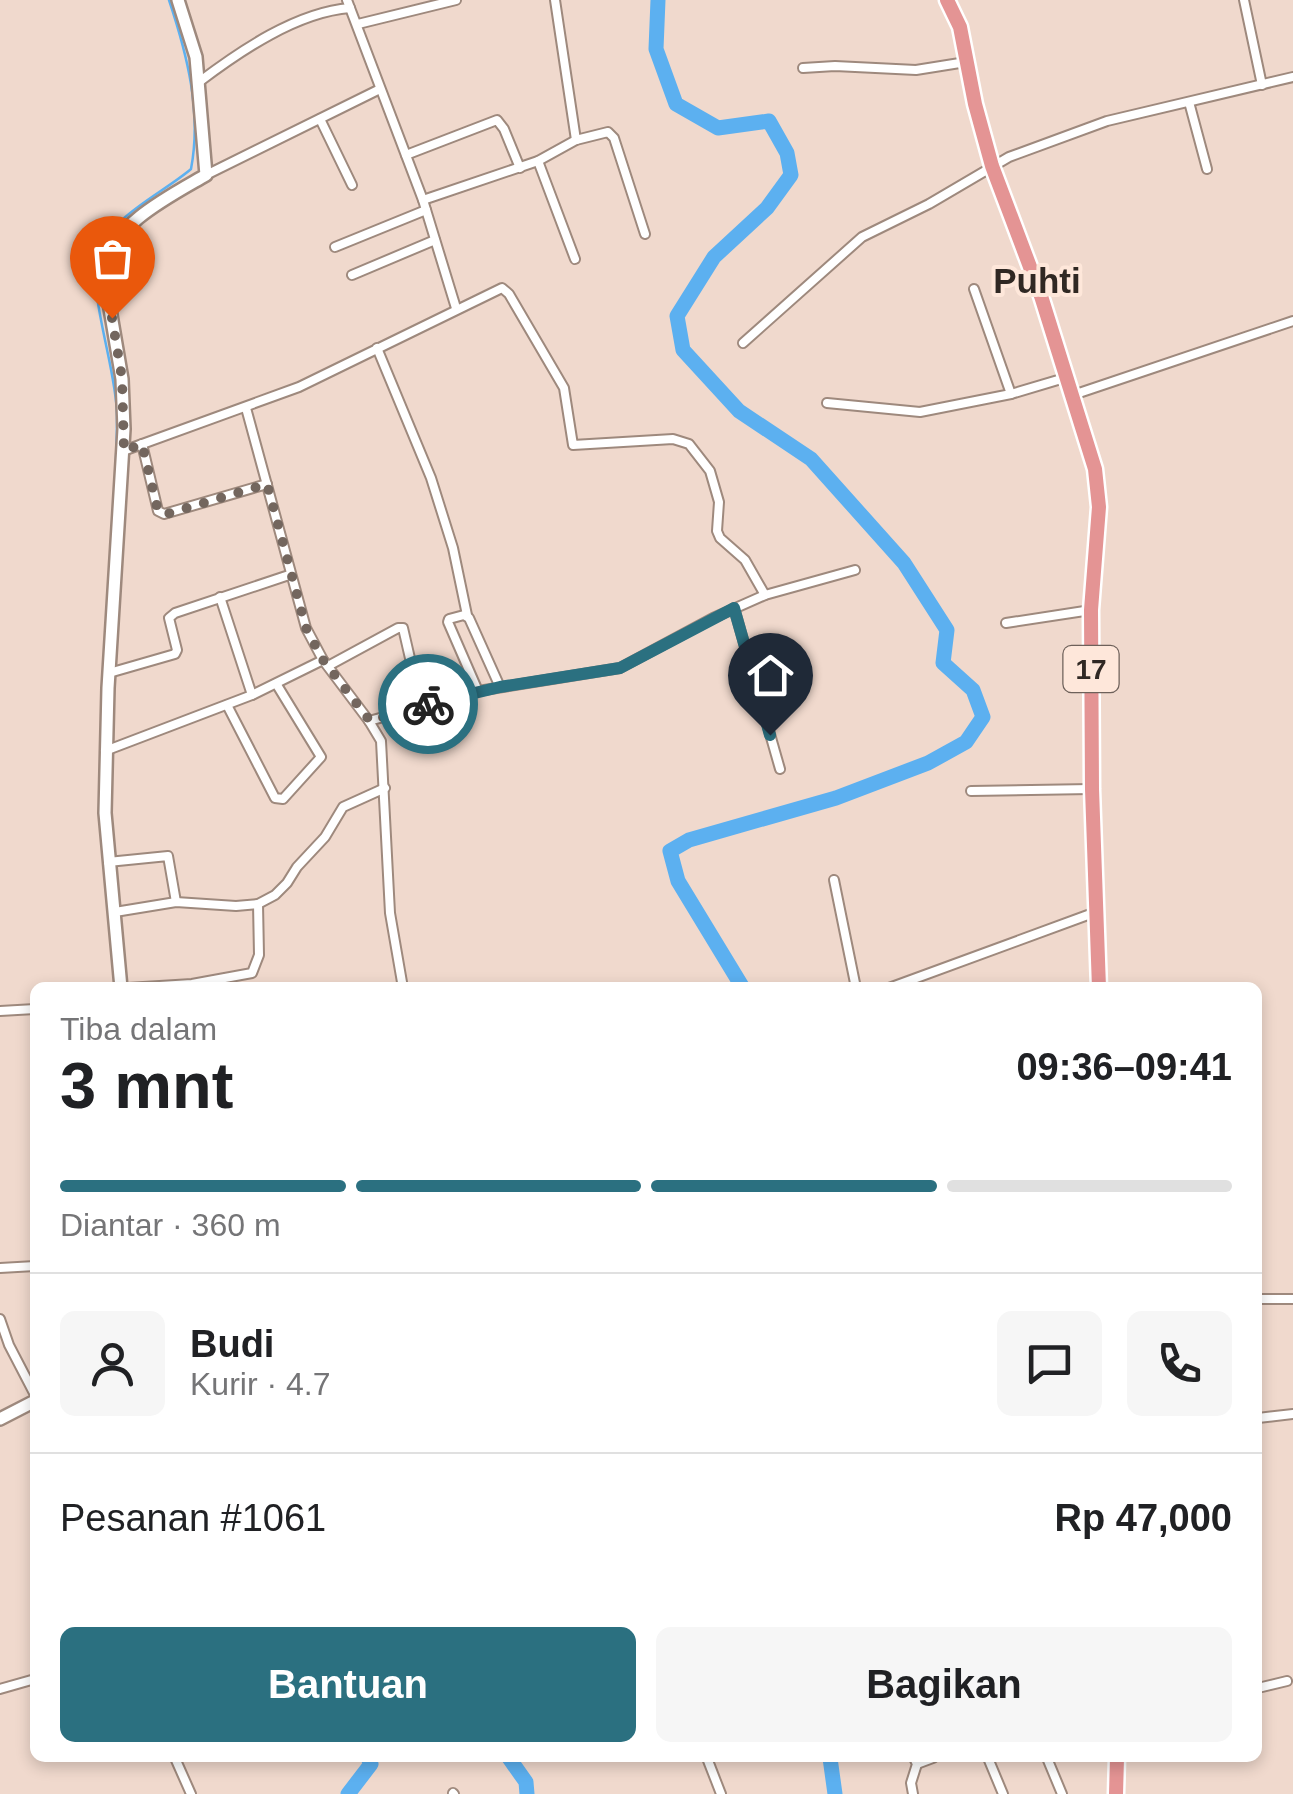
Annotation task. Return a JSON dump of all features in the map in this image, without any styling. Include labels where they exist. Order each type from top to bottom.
[{"type":"highway","name":"17","points":[[953,4],[992,166],[1068,377],[1091,452],[1098,496],[1092,610],[1092,789],[1100,982]]},
{"type":"highway","points":[[1116,1794],[1117,1762]]},
{"type":"main road","points":[[123,982],[108,862],[105,751],[118,489],[124,451],[122,378],[103,276],[105,260],[136,222],[206,175],[195,50],[178,0]]},
{"type":"main road","points":[[0,1419],[30,1401]]},
{"type":"street","points":[[358,24],[456,0]]},
{"type":"street","points":[[555,0],[576,140]]},
{"type":"street","points":[[1244,0],[1262,84]]},
{"type":"street","points":[[198,82],[277,34],[349,4],[426,210],[456,308]]},
{"type":"street","points":[[803,68],[916,70],[966,62]]},
{"type":"street","points":[[743,343],[862,237],[929,204],[992,166],[1071,132],[1293,77]]},
{"type":"street","points":[[206,175],[380,89]]},
{"type":"street","points":[[1189,102],[1207,169]]},
{"type":"street","points":[[320,120],[352,185]]},
{"type":"street","points":[[406,155],[497,120],[520,168]]},
{"type":"street","points":[[422,200],[520,168],[576,140],[603,132],[614,138],[646,234]]},
{"type":"street","points":[[538,161],[575,259]]},
{"type":"street","points":[[335,247],[426,210]]},
{"type":"street","points":[[352,274],[435,240]]},
{"type":"street","points":[[974,288],[1011,394]]},
{"type":"street","points":[[124,451],[299,387],[456,308],[498,289],[506,290],[564,388],[573,444],[674,439],[690,444],[700,454],[716,487],[716,531],[745,560],[765,595]]},
{"type":"street","points":[[1073,395],[1293,320]]},
{"type":"street","points":[[377,348],[454,548],[467,616],[500,687]]},
{"type":"street","points":[[827,403],[920,412],[1011,394],[1068,377]]},
{"type":"street","points":[[246,408],[306,628],[381,741],[390,913],[402,982]]},
{"type":"street","points":[[142,444],[157,508],[164,514],[267,484]]},
{"type":"street","points":[[370,721],[500,687],[620,668],[765,595],[855,570]]},
{"type":"street","points":[[108,674],[174,654],[177,650],[170,616],[289,575]]},
{"type":"street","points":[[220,598],[252,695]]},
{"type":"street","points":[[734,608],[780,769]]},
{"type":"street","points":[[1006,623],[1092,610]]},
{"type":"street","points":[[467,616],[448,622],[478,692]]},
{"type":"street","points":[[105,751],[277,685],[400,627],[404,630],[421,706]]},
{"type":"street","points":[[227,705],[276,798],[283,799],[321,757],[277,685]]},
{"type":"street","points":[[116,912],[176,902],[258,904],[288,883],[326,837],[343,807],[385,788]]},
{"type":"street","points":[[971,791],[1092,789]]},
{"type":"street","points":[[108,862],[168,856],[176,902]]},
{"type":"street","points":[[834,880],[855,982]]},
{"type":"street","points":[[210,982],[256,968],[258,904]]},
{"type":"street","points":[[905,982],[1097,912]]},
{"type":"street","points":[[0,1011],[30,1009]]},
{"type":"street","points":[[0,1268],[30,1266]]},
{"type":"street","points":[[1262,1298],[1293,1298]]},
{"type":"street","points":[[0,1318],[30,1388]]},
{"type":"street","points":[[1262,1418],[1293,1414]]},
{"type":"street","points":[[0,1688],[30,1680]]},
{"type":"street","points":[[1262,1687],[1287,1681]]},
{"type":"street","points":[[176,1762],[191,1794]]},
{"type":"street","points":[[709,1762],[721,1794]]},
{"type":"street","points":[[913,1794],[916,1762]]},
{"type":"street","points":[[990,1762],[1003,1794]]},
{"type":"street","points":[[1049,1762],[1062,1794]]},
{"type":"waterway","points":[[105,652],[117,415],[95,272],[97,257],[112,230],[191,169],[194,105],[182,41],[169,0]]},
{"type":"waterway","points":[[658,0],[656,49],[676,104],[718,128],[769,121],[787,153],[791,175],[767,208],[714,257],[677,316],[683,350],[739,411],[811,459],[904,563],[947,630],[943,663],[973,690],[983,717],[966,742],[928,763],[836,798],[689,840],[670,851],[678,881],[739,982]]},
{"type":"waterway","points":[[100,797],[102,710]]},
{"type":"waterway","points":[[100,820],[112,951]]},
{"type":"waterway","points":[[348,1794],[370,1762]]},
{"type":"waterway","points":[[512,1762],[526,1782],[527,1794]]},
{"type":"waterway","points":[[831,1762],[835,1794]]},
{"type":"way so far","points":[[112,318],[122,378],[124,451],[142,444],[158,511],[167,514],[267,484],[289,575],[306,628],[323,660],[370,721],[428,704]]},
{"type":"district","name":"Puhti","points":[[1037,280]]},
{"type":"route","points":[[428,704],[500,687],[620,668],[734,608],[770,735]]}]
